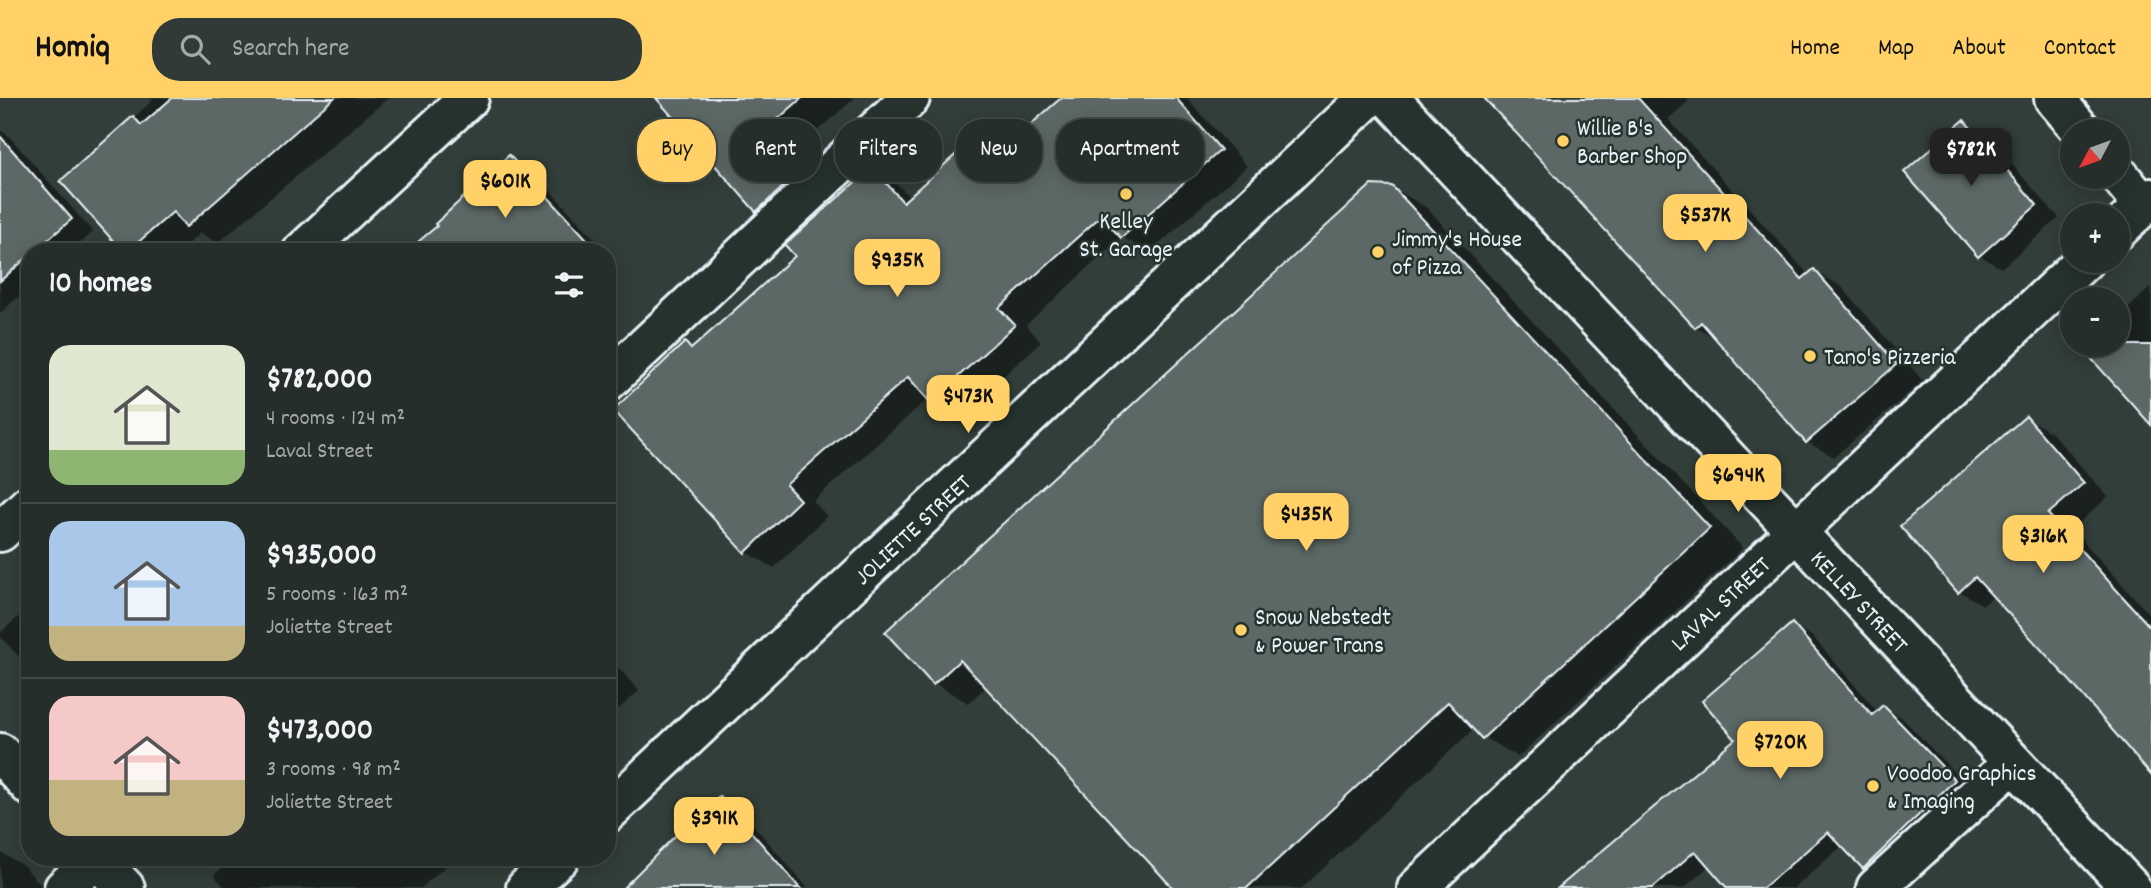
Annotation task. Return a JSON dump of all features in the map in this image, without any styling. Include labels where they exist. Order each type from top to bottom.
[{"type":"street","points":[[312,243],[469,98]]},
{"type":"street","points":[[616,374],[910,98]]},
{"type":"street","name":"JOLIETTE STREET","points":[[616,805],[1368,98]]},
{"type":"street","name":"KELLEY STREET","points":[[1389,98],[2131,888]]},
{"type":"street","points":[[2054,98],[2072,119]]},
{"type":"street","points":[[2126,189],[2137,211]]},
{"type":"street","name":"LAVAL STREET","points":[[1417,888],[2071,273]]},
{"type":"street","points":[[0,532],[21,512]]},
{"type":"street","points":[[0,753],[21,776]]},
{"type":"street","points":[[1876,888],[2013,763]]},
{"type":"street","points":[[64,888],[87,866]]},
{"type":"street","points":[[104,866],[125,888]]},
{"type":"street","points":[[526,888],[550,866]]},
{"type":"building","points":[[172,98],[334,98],[186,227],[173,212],[137,243],[115,243],[60,181],[133,116],[141,125]]},
{"type":"building","points":[[656,98],[802,98],[778,119],[730,119],[730,182],[788,182],[756,212],[716,166],[716,119],[674,119]]},
{"type":"building","points":[[1061,98],[1176,98],[1194,119],[1056,119],[1056,182],[1185,182],[1121,238],[1101,216],[999,308],[1015,325],[930,402],[908,377],[786,485],[800,500],[745,553],[616,413],[616,407],[685,342],[691,349],[795,256],[785,245],[855,182],[885,182],[903,202],[925,182],[942,182],[942,167],[956,154],[956,182],[1042,182],[1042,119],[1037,119]]},
{"type":"building","points":[[1484,98],[1638,98],[1802,279],[1814,269],[1897,364],[1806,443],[1701,322],[1695,328]]},
{"type":"building","points":[[1964,120],[2037,205],[1978,257],[1904,172]]},
{"type":"building","points":[[1204,130],[1221,150],[1204,165]]},
{"type":"building","points":[[0,136],[72,219],[44,243],[21,243],[21,263],[0,281]]},
{"type":"building","points":[[509,155],[591,243],[417,243],[437,226],[435,224]]},
{"type":"building","points":[[1371,185],[1392,186],[1710,528],[1482,739],[1448,702],[1247,888],[1173,888],[960,660],[933,685],[885,632]]},
{"type":"building","points":[[2130,345],[2151,345],[2151,425],[2090,357],[2130,357]]},
{"type":"building","points":[[2026,416],[2084,483],[2048,514],[2151,628],[2151,775],[1975,577],[1958,593],[1900,526]]},
{"type":"building","points":[[1792,623],[1872,715],[1883,705],[1955,780],[1863,869],[1828,832],[1763,888],[1727,888],[1695,851],[1653,888],[1558,888],[1735,739],[1702,701]]},
{"type":"building","points":[[720,796],[800,888],[623,888],[675,836]]},
{"type":"place","name":"Willie B's Barber Shop","points":[[1563,141]]},
{"type":"place","name":"Kelley St. Garage","points":[[1126,194]]},
{"type":"place","name":"Jimmy's House of Pizza","points":[[1378,252]]},
{"type":"place","name":"Tano's Pizzeria","points":[[1810,356]]},
{"type":"place","name":"Snow Nebstedt & Power Trans","points":[[1241,630]]},
{"type":"place","name":"Voodoo Graphics & Imaging","points":[[1873,786]]}]
